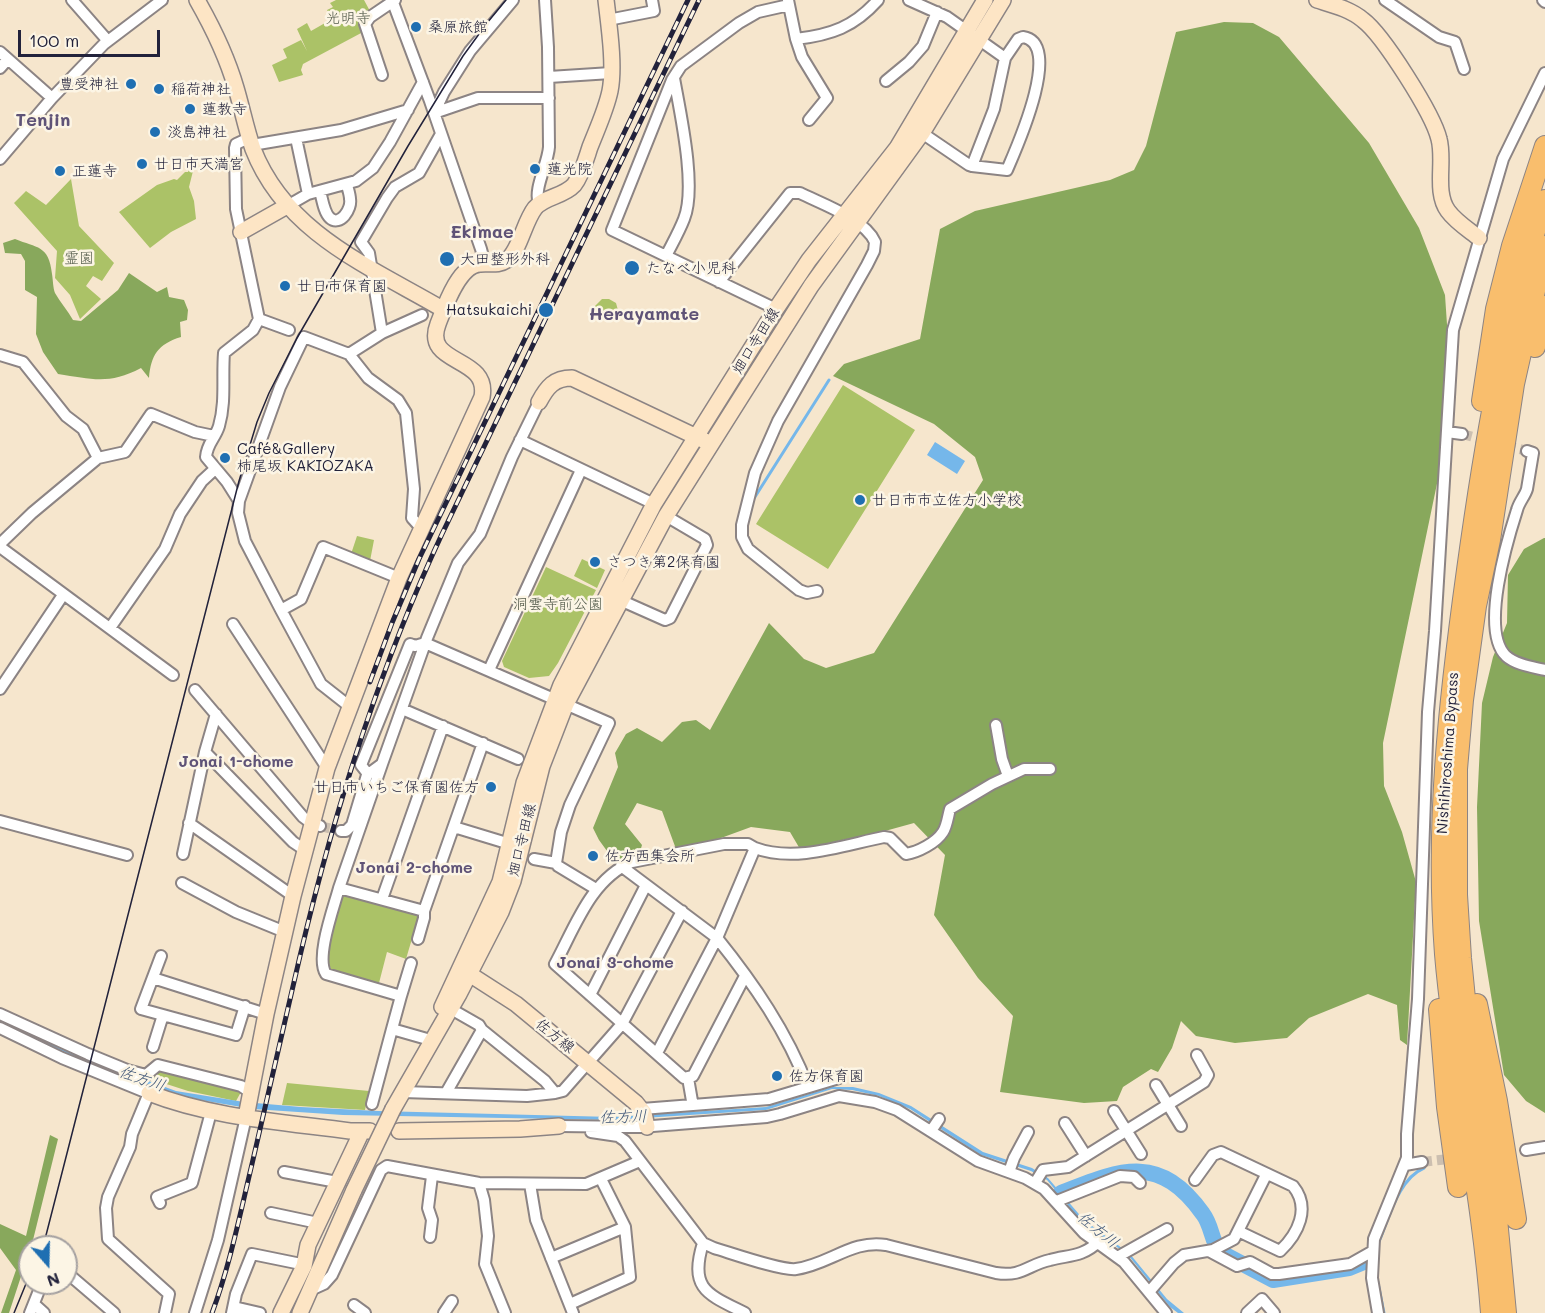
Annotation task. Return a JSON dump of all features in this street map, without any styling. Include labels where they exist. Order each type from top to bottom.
[{"type":"highway","points":[[1480,541],[1478,432],[1496,309],[1512,246],[1545,146]]},
{"type":"highway","name":"Nishihiroshima Bypass","points":[[1506,1313],[1495,1198],[1467,1019],[1457,895],[1457,769],[1476,606],[1488,434],[1530,245],[1545,200]]},
{"type":"highway","name":"Nishihiroshima Bypass","points":[[1491,1313],[1484,1232],[1455,1042],[1445,955],[1441,868],[1443,781],[1451,682],[1545,246]]},
{"type":"highway","points":[[1480,541],[1545,306]]},
{"type":"highway","points":[[1443,781],[1437,848],[1435,925],[1442,1054],[1458,1187]]},
{"type":"highway","points":[[1457,895],[1497,1101],[1516,1219]]},
{"type":"street","points":[[72,0],[108,41]]},
{"type":"street","points":[[0,159],[52,98],[108,41],[162,0]]},
{"type":"street","points":[[199,0],[223,50],[251,141],[266,176],[287,207],[324,240],[444,310]]},
{"type":"street","points":[[434,113],[444,92],[470,51],[513,0]]},
{"type":"street","points":[[539,204],[537,196],[549,154],[549,77],[545,0]]},
{"type":"street","points":[[195,1313],[218,1240],[293,896],[305,850],[316,824],[327,768],[399,578],[481,402],[483,393],[481,379],[476,372],[446,356],[438,345],[436,328],[464,271],[476,265],[500,264],[511,256],[530,215],[539,204],[570,189],[576,183],[610,92],[611,73],[606,0]]},
{"type":"street","points":[[608,20],[654,11],[652,0]]},
{"type":"street","points":[[796,39],[829,34],[839,30],[878,0]]},
{"type":"street","points":[[909,0],[947,17],[1005,58]]},
{"type":"street","name":"畑口寺田線","points":[[464,971],[501,912],[513,881],[560,701],[654,504],[809,260],[851,219],[973,37],[985,0]]},
{"type":"street","points":[[393,1109],[464,971],[496,895],[529,766],[560,701],[620,600],[666,516],[851,219],[922,133],[973,37],[1003,0]]},
{"type":"street","points":[[1317,0],[1352,5],[1360,17],[1376,31],[1427,111],[1440,142],[1441,189],[1444,205],[1454,218],[1479,238]]},
{"type":"street","points":[[382,75],[365,24],[370,17],[394,1],[485,264]]},
{"type":"street","points":[[1393,2],[1439,37],[1455,42],[1464,69]]},
{"type":"street","points":[[776,309],[612,230],[681,66],[739,23],[758,12],[789,3],[796,39],[806,65],[827,98],[808,120]]},
{"type":"street","points":[[886,81],[909,62],[923,46],[937,12]]},
{"type":"street","points":[[922,133],[972,166],[1007,170],[1033,107],[1037,85],[1036,47],[1033,41],[1023,37],[1018,39],[1005,58],[994,109],[972,166]]},
{"type":"street","points":[[0,68],[4,55],[52,98]]},
{"type":"street","points":[[549,77],[611,73]]},
{"type":"street","points":[[1378,1313],[1373,1261],[1375,1236],[1405,1165],[1418,999],[1428,712],[1453,330],[1503,159],[1545,73]]},
{"type":"street","points":[[666,256],[685,218],[687,206],[687,151],[674,78]]},
{"type":"street","points":[[242,232],[308,194],[347,185],[373,168],[423,82]]},
{"type":"street","points":[[434,113],[478,98],[549,98]]},
{"type":"street","points":[[239,501],[227,482],[206,457],[207,447],[218,428],[223,402],[224,354],[253,330],[259,319],[236,209],[236,144],[296,138],[341,130],[408,110]]},
{"type":"street","points":[[382,333],[369,253],[361,242],[395,187],[419,173],[441,134]]},
{"type":"street","points":[[296,138],[308,194]]},
{"type":"street","points":[[320,191],[328,216],[336,220],[343,218],[350,205],[347,185]]},
{"type":"street","points":[[719,282],[790,193],[800,193],[851,219],[873,237],[875,242],[874,251],[778,421],[755,473],[742,525],[744,544],[753,554],[799,591],[807,594],[817,591]]},
{"type":"street","points":[[349,354],[382,333],[422,315]]},
{"type":"street","points":[[259,319],[289,330]]},
{"type":"street","points":[[349,706],[321,684],[244,541],[238,513],[239,501],[280,387],[304,337],[349,354],[368,378],[398,400],[406,413],[414,489],[412,518],[421,528]]},
{"type":"street","points":[[0,355],[23,362],[66,416],[83,429],[98,458]]},
{"type":"street","points":[[401,996],[326,974],[322,968],[323,948],[339,888],[425,643],[460,559],[477,540],[539,402],[556,381],[572,378],[710,444]]},
{"type":"street","points":[[173,675],[0,546],[32,513],[98,458],[125,452],[150,414],[195,432],[214,436]]},
{"type":"street","points":[[1447,432],[1462,434]]},
{"type":"street","points":[[520,440],[654,504]]},
{"type":"street","points":[[1527,451],[1533,453],[1526,492],[1518,507],[1504,555],[1495,607],[1495,630],[1506,656],[1517,662],[1545,670]]},
{"type":"street","points":[[110,628],[165,549],[180,514],[202,481],[215,469]]},
{"type":"street","points":[[489,670],[581,470]]},
{"type":"street","points":[[620,600],[666,620],[670,618],[707,544],[705,539],[666,516]]},
{"type":"street","points":[[281,610],[301,599],[323,547],[399,578]]},
{"type":"street","points":[[0,689],[63,594]]},
{"type":"street","points":[[233,624],[327,768]]},
{"type":"street","points":[[368,774],[361,765],[410,644],[415,646],[425,643],[609,723],[570,805],[561,832],[556,863]]},
{"type":"street","points":[[195,690],[303,817],[316,824]]},
{"type":"street","points":[[402,709],[518,759]]},
{"type":"street","points":[[183,854],[205,752],[216,714]]},
{"type":"street","points":[[996,725],[1002,759],[1008,776]]},
{"type":"street","points":[[382,899],[443,726]]},
{"type":"street","points":[[375,730],[392,737]]},
{"type":"street","points":[[418,939],[424,911],[483,743]]},
{"type":"street","points":[[205,752],[293,842],[305,850]]},
{"type":"street","points":[[341,831],[346,831],[352,825],[368,774],[382,764]]},
{"type":"street","points":[[745,976],[693,1077],[684,1078],[555,964],[596,889],[621,866],[724,844],[748,844],[755,848],[791,853],[884,837],[890,838],[906,854],[930,844],[943,832],[950,809],[992,783],[1024,769],[1050,769]]},
{"type":"street","points":[[0,821],[128,855]]},
{"type":"street","points":[[189,823],[293,896]]},
{"type":"street","points":[[454,828],[510,844]]},
{"type":"street","points":[[657,1053],[717,938],[755,848]]},
{"type":"street","points":[[534,859],[556,863],[596,889]]},
{"type":"street","points":[[621,866],[717,938],[771,1011],[798,1061],[808,1087]]},
{"type":"street","points":[[182,883],[236,912],[285,932]]},
{"type":"street","points":[[590,994],[646,885]]},
{"type":"street","points":[[339,888],[424,911]]},
{"type":"street","points":[[403,1092],[527,1096],[555,1094],[563,1091],[622,1024],[682,911]]},
{"type":"street","points":[[161,956],[141,1009],[236,1035],[245,1006]]},
{"type":"street","points":[[372,1104],[411,963]]},
{"type":"street","points":[[313,1289],[324,1284],[332,1275],[393,1109],[464,971]]},
{"type":"street","name":"佐方線","points":[[464,971],[516,1004],[588,1063],[643,1115]]},
{"type":"street","points":[[153,978],[266,1014]]},
{"type":"street","points":[[458,1013],[479,1025],[545,1081],[555,1094]]},
{"type":"street","points":[[0,1014],[8,1027],[62,1058],[211,1112],[248,1104],[366,1131],[318,1223],[308,1245],[304,1266],[281,1313]]},
{"type":"street","points":[[153,1047],[163,1015]]},
{"type":"street","points":[[8,1027],[129,1071],[146,1075],[158,1065],[241,1086],[248,1104]]},
{"type":"street","points":[[392,1029],[427,1039]]},
{"type":"street","points":[[446,1093],[482,1029]]},
{"type":"street","points":[[1038,1178],[1047,1169],[1066,1168],[1207,1079],[1207,1071],[1197,1055]]},
{"type":"street","points":[[129,1071],[143,1088]]},
{"type":"street","points":[[688,1078],[692,1101]]},
{"type":"street","points":[[643,1115],[767,1117],[799,1100],[808,1087],[839,1078]]},
{"type":"street","points":[[1156,1085],[1181,1126]]},
{"type":"street","points":[[143,1088],[130,1147],[108,1197],[106,1220],[108,1239],[169,1294],[165,1313]]},
{"type":"street","points":[[399,1131],[559,1126],[769,1099],[853,1097],[892,1107],[935,1125],[978,1161],[1011,1167],[1038,1178],[1062,1199],[1078,1228],[1098,1242],[1123,1253],[1152,1288],[1166,1313]]},
{"type":"street","points":[[1114,1111],[1141,1154]]},
{"type":"street","points":[[160,1203],[158,1197],[192,1183],[211,1112]]},
{"type":"street","points":[[1065,1123],[1086,1156]]},
{"type":"street","points":[[514,1129],[595,1132],[618,1136],[625,1141],[703,1243],[791,1270],[804,1268],[856,1247],[871,1244],[886,1245],[996,1273],[1011,1274],[1049,1260],[1080,1255],[1098,1242]]},
{"type":"street","points":[[1011,1167],[1024,1133]]},
{"type":"street","points":[[1526,1150],[1545,1147]]},
{"type":"street","points":[[1196,1180],[1213,1155],[1221,1152],[1293,1186],[1297,1191],[1303,1210],[1302,1218],[1287,1244],[1280,1251],[1238,1231]]},
{"type":"street","points":[[300,1313],[338,1224],[381,1170],[387,1166],[478,1183],[586,1184],[640,1161]]},
{"type":"street","points":[[1405,1165],[1422,1162]]},
{"type":"street","points":[[284,1172],[340,1179]]},
{"type":"street","points":[[1152,1288],[1184,1255],[1215,1249],[1234,1239],[1266,1174]]},
{"type":"street","points":[[430,1237],[432,1220],[428,1208],[432,1176]]},
{"type":"street","points":[[530,1184],[536,1220],[571,1308],[630,1276],[625,1227],[601,1179]]},
{"type":"street","points":[[1062,1199],[1131,1182]]},
{"type":"street","points":[[478,1183],[484,1200],[488,1236],[485,1264],[505,1313]]},
{"type":"street","points":[[271,1213],[318,1223]]},
{"type":"street","points":[[306,1313],[338,1224]]},
{"type":"street","points":[[551,1258],[625,1227]]},
{"type":"street","points":[[1123,1253],[1164,1228]]},
{"type":"street","points":[[703,1243],[697,1264],[702,1287],[710,1295],[745,1313]]},
{"type":"street","points":[[1215,1249],[1237,1266],[1251,1262],[1272,1274],[1373,1261]]},
{"type":"street","points":[[260,1313],[233,1310],[252,1254],[301,1263],[304,1266]]},
{"type":"street","points":[[78,1282],[114,1313]]},
{"type":"street","points":[[1247,1313],[1262,1299],[1274,1313]]},
{"type":"street","points":[[444,1313],[452,1301]]},
{"type":"street","points":[[354,1305],[366,1313]]},
{"type":"street","points":[[32,1308],[44,1313]]},
{"type":"green space","name":"光明寺","points":[[336,0],[364,0],[371,13],[363,32],[303,64],[301,70],[303,75],[279,82],[272,65],[287,58],[283,49],[301,40],[307,51],[297,29],[307,23],[311,31],[332,19],[327,10],[333,7],[330,3]]},
{"type":"green space","points":[[1224,22],[1253,23],[1279,37],[1369,143],[1419,228],[1445,295],[1450,369],[1439,474],[1383,743],[1384,786],[1402,832],[1416,882],[1407,1045],[1400,1040],[1397,1005],[1368,994],[1309,1018],[1287,1038],[1235,1043],[1196,1036],[1181,1021],[1172,1048],[1158,1072],[1151,1069],[1123,1087],[1117,1101],[1084,1103],[1000,1092],[1013,1016],[978,978],[934,915],[945,855],[914,823],[800,849],[790,832],[751,827],[721,838],[676,849],[662,811],[637,803],[625,824],[642,845],[639,855],[615,862],[593,828],[618,767],[615,753],[626,734],[637,728],[662,742],[682,722],[696,720],[710,730],[769,623],[804,659],[826,668],[874,653],[983,480],[975,457],[934,424],[833,376],[844,364],[920,339],[940,229],[975,211],[1110,180],[1134,170],[1146,146],[1176,32]]},
{"type":"green space","points":[[194,158],[196,159],[189,187],[194,201],[196,219],[171,232],[150,248],[119,212],[157,185],[177,180],[188,172]]},
{"type":"green space","name":"霊園","points":[[71,179],[79,226],[114,263],[102,281],[93,276],[86,286],[101,299],[80,319],[70,295],[55,278],[57,251],[14,203],[26,191],[46,205]]},
{"type":"green space","points":[[15,239],[36,246],[45,253],[50,265],[55,293],[73,320],[81,321],[118,290],[129,273],[157,292],[167,287],[169,297],[184,300],[188,310],[187,320],[180,322],[181,337],[167,343],[157,352],[149,378],[141,368],[110,379],[91,379],[58,374],[43,352],[36,334],[37,297],[25,290],[25,261],[21,254],[5,253],[3,243]]},
{"type":"green space","points":[[602,299],[609,299],[616,303],[619,314],[616,320],[595,312],[594,307]]},
{"type":"green space","points":[[843,385],[915,430],[828,569],[756,524]]},
{"type":"green space","points":[[357,536],[374,540],[370,561],[351,554]]},
{"type":"green space","points":[[1544,538],[1545,1113],[1526,1101],[1504,1075],[1479,921],[1477,807],[1482,703],[1493,657],[1507,623],[1508,575],[1524,549]]},
{"type":"green space","points":[[582,559],[605,570],[597,588],[574,576]]},
{"type":"green space","name":"洞雲寺前公園","points":[[546,567],[596,590],[549,676],[529,678],[504,667],[502,661]]},
{"type":"green space","points":[[345,895],[419,915],[406,959],[387,952],[379,983],[332,971],[329,964],[330,936],[340,899]]},
{"type":"green space","points":[[160,1070],[241,1092],[236,1101],[188,1091],[151,1079]]},
{"type":"green space","points":[[287,1083],[369,1091],[365,1110],[282,1105]]},
{"type":"green space","points":[[50,1135],[58,1139],[34,1235],[26,1235]]},
{"type":"green space","points":[[0,1224],[24,1235],[18,1235],[18,1286],[9,1313],[1,1313],[16,1270],[0,1248]]},
{"type":"water","points":[[935,442],[965,461],[957,474],[927,455]]},
{"type":"water","name":"佐方川","points":[[0,1017],[124,1072],[176,1091],[244,1102],[301,1107],[613,1117],[766,1107],[832,1087],[853,1087],[879,1093],[911,1106],[983,1152],[1032,1168],[1048,1178],[1084,1220],[1130,1254],[1167,1299],[1184,1313],[1178,1313],[1170,1307],[1128,1255],[1082,1222],[1047,1180],[1031,1171],[981,1155],[910,1109],[879,1096],[852,1090],[832,1089],[766,1110],[613,1120],[343,1115],[253,1109],[177,1096],[147,1088],[77,1060],[0,1024]]},
{"type":"waterway","points":[[753,500],[829,380]]},
{"type":"waterway","points":[[1378,1244],[1401,1190],[1415,1173],[1424,1168]]},
{"type":"waterway","points":[[1061,1193],[1120,1173],[1154,1174],[1171,1181],[1187,1194],[1206,1219],[1220,1252],[1273,1280],[1349,1268],[1366,1261]]},
{"type":"waterway","points":[[1359,1265],[1367,1268]]},
{"type":"waterway","points":[[1377,1278],[1384,1313]]},
{"type":"tunnel","points":[[1462,434],[1527,451]]},
{"type":"tunnel","points":[[320,826],[341,831]]},
{"type":"tunnel","points":[[1422,1162],[1458,1158]]},
{"type":"tram line","points":[[46,1235],[239,481],[257,422],[297,338],[408,146],[463,56],[506,0]]},
{"type":"tram line","points":[[14,1313],[21,1295]]},
{"type":"railway","points":[[370,682],[419,559],[688,0]]},
{"type":"railway","points":[[212,1313],[234,1239],[313,902],[343,794],[378,689],[442,534],[699,0]]},
{"type":"place","name":"桑原旅館","points":[[416,27]]},
{"type":"place","name":"豊受神社","points":[[131,84]]},
{"type":"place","name":"稲荷神社","points":[[159,89]]},
{"type":"place","name":"蓮教寺","points":[[190,109]]},
{"type":"place","name":"淡島神社","points":[[155,132]]},
{"type":"place","name":"廿日市天満宮","points":[[142,164]]},
{"type":"place","name":"蓮光院","points":[[535,169]]},
{"type":"place","name":"正蓮寺","points":[[60,171]]},
{"type":"place","name":"大田整形外科","points":[[447,259]]},
{"type":"place","name":"たなべ小児科","points":[[632,268]]},
{"type":"place","name":"廿日市保育園","points":[[285,286]]},
{"type":"place","name":"Hatsukaichi","points":[[546,310]]},
{"type":"place","name":"Café&Gallery 柿尾坂 KAKIOZAKA","points":[[225,458]]},
{"type":"place","name":"廿日市市立佐方小学校","points":[[860,500]]},
{"type":"place","name":"さつき第2保育園","points":[[595,562]]},
{"type":"place","name":"廿日市いちご保育園佐方","points":[[491,787]]},
{"type":"place","name":"佐方西集会所","points":[[593,856]]},
{"type":"place","name":"佐方保育園","points":[[777,1076]]},
{"type":"district","name":"Tenjin","points":[[43,120]]},
{"type":"district","name":"Ekimae","points":[[482,232]]},
{"type":"district","name":"Herayamate","points":[[644,314]]},
{"type":"district","name":"Jonai 1-chome","points":[[236,762]]},
{"type":"district","name":"Jonai 2-chome","points":[[414,868]]},
{"type":"district","name":"Jonai 3-chome","points":[[615,963]]}]
